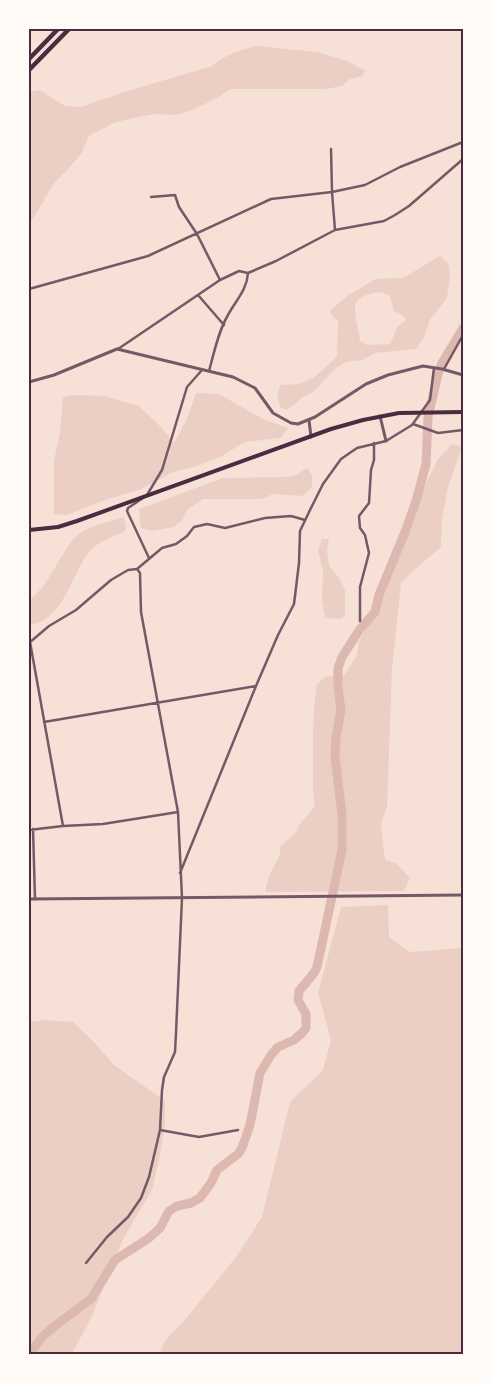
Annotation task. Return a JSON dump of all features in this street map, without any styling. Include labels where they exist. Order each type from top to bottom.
[{"type":"highway","points":[[29,58],[58,29]]},
{"type":"highway","points":[[29,70],[69,29]]},
{"type":"main road","points":[[29,530],[78,521],[311,437],[380,415],[409,412],[463,412]]},
{"type":"street","points":[[29,289],[148,256],[271,199],[332,192],[366,185],[400,166],[463,142]]},
{"type":"street","points":[[331,149],[332,192],[336,230]]},
{"type":"street","points":[[29,382],[54,375],[117,349],[220,280],[239,271],[248,273],[276,261],[336,230],[384,221],[409,206],[463,159]]},
{"type":"street","points":[[151,197],[175,195],[179,207],[197,234],[220,280]]},
{"type":"street","points":[[209,372],[214,350],[224,325],[248,282],[248,273]]},
{"type":"street","points":[[198,295],[224,325]]},
{"type":"street","points":[[443,369],[463,335]]},
{"type":"street","points":[[117,349],[233,378],[255,388],[273,413],[291,423],[298,424],[309,420],[366,384],[388,375],[423,366],[463,375]]},
{"type":"street","points":[[180,874],[256,686],[294,604],[299,563],[300,531],[305,520],[324,484],[341,459],[357,448],[386,441],[413,424],[430,400],[436,368]]},
{"type":"street","points":[[149,558],[127,511],[128,508],[145,496],[162,470],[187,387],[202,370]]},
{"type":"street","points":[[380,415],[386,441]]},
{"type":"street","points":[[309,420],[311,437]]},
{"type":"street","points":[[413,424],[424,429],[444,433],[463,430]]},
{"type":"street","points":[[360,620],[360,587],[369,553],[365,535],[360,528],[359,516],[369,503],[374,443]]},
{"type":"street","points":[[63,826],[29,642],[49,626],[76,610],[111,580],[128,570],[137,569],[162,548],[176,544],[187,536],[194,527],[207,524],[225,528],[265,518],[291,516],[305,520]]},
{"type":"street","points":[[86,1263],[107,1237],[128,1216],[141,1198],[149,1177],[160,1130],[164,1077],[175,1052],[182,898],[178,812],[141,612],[140,573],[137,569]]},
{"type":"street","points":[[44,722],[256,686]]},
{"type":"street","points":[[29,830],[103,824],[178,812]]},
{"type":"street","points":[[33,829],[35,899]]},
{"type":"street","points":[[29,899],[463,895]]},
{"type":"street","points":[[160,1130],[199,1137],[238,1130]]},
{"type":"shaded area","points":[[256,46],[318,52],[347,61],[365,70],[363,76],[350,79],[342,86],[326,89],[231,89],[193,110],[176,115],[153,114],[116,122],[89,136],[81,154],[55,182],[29,225],[29,92],[40,90],[65,106],[81,107],[212,66],[235,52]]},
{"type":"shaded area","points":[[440,256],[448,263],[450,276],[447,298],[430,320],[424,337],[416,349],[375,353],[363,360],[346,362],[336,368],[313,392],[303,397],[287,410],[281,408],[277,398],[280,385],[303,383],[319,374],[337,357],[338,321],[331,314],[331,310],[347,296],[376,279],[403,278]],"holes":[[[381,292],[390,296],[394,311],[402,315],[406,320],[398,326],[390,344],[367,345],[360,341],[355,315],[357,302],[369,294]]]},
{"type":"shaded area","points":[[196,393],[219,394],[263,419],[288,428],[281,438],[245,442],[222,456],[194,467],[173,472],[139,490],[105,500],[67,515],[54,514],[54,461],[60,432],[63,397],[75,395],[105,396],[139,406],[174,443],[187,419]]},
{"type":"shaded area","points":[[452,444],[462,447],[448,487],[442,519],[441,547],[401,583],[392,670],[387,807],[381,824],[385,860],[396,863],[410,878],[404,891],[265,892],[269,876],[279,857],[281,846],[296,832],[299,825],[315,806],[313,737],[317,684],[325,677],[344,675],[357,655],[359,641],[374,615],[428,479],[438,459]]},
{"type":"shaded area","points":[[307,468],[312,475],[312,486],[307,493],[301,496],[273,494],[263,499],[203,499],[187,510],[183,519],[174,527],[152,531],[141,528],[139,509],[223,478],[287,477],[296,475]]},
{"type":"shaded area","points":[[124,517],[125,531],[103,541],[91,550],[57,608],[40,622],[29,625],[29,600],[44,585],[73,540],[88,528]]},
{"type":"shaded area","points":[[322,539],[329,539],[327,550],[329,566],[345,590],[345,616],[340,619],[325,618],[322,601],[323,572],[318,550]]},
{"type":"shaded area","points":[[388,905],[389,937],[409,952],[463,948],[463,1354],[159,1354],[165,1341],[236,1257],[262,1217],[290,1102],[323,1070],[331,1040],[318,993],[341,907]]},
{"type":"shaded area","points":[[45,1020],[73,1022],[114,1065],[165,1101],[165,1122],[152,1190],[123,1239],[93,1314],[72,1354],[29,1354],[29,1022]]},
{"type":"waterway","points":[[29,1354],[43,1336],[91,1299],[115,1260],[149,1238],[160,1228],[169,1211],[177,1206],[191,1203],[200,1198],[211,1183],[217,1170],[238,1154],[250,1125],[260,1073],[278,1047],[294,1040],[306,1028],[306,1014],[298,1000],[299,991],[317,967],[342,850],[342,814],[335,756],[341,710],[338,668],[342,657],[360,629],[375,612],[379,595],[405,532],[426,464],[428,417],[438,374],[442,363],[463,328]]}]
